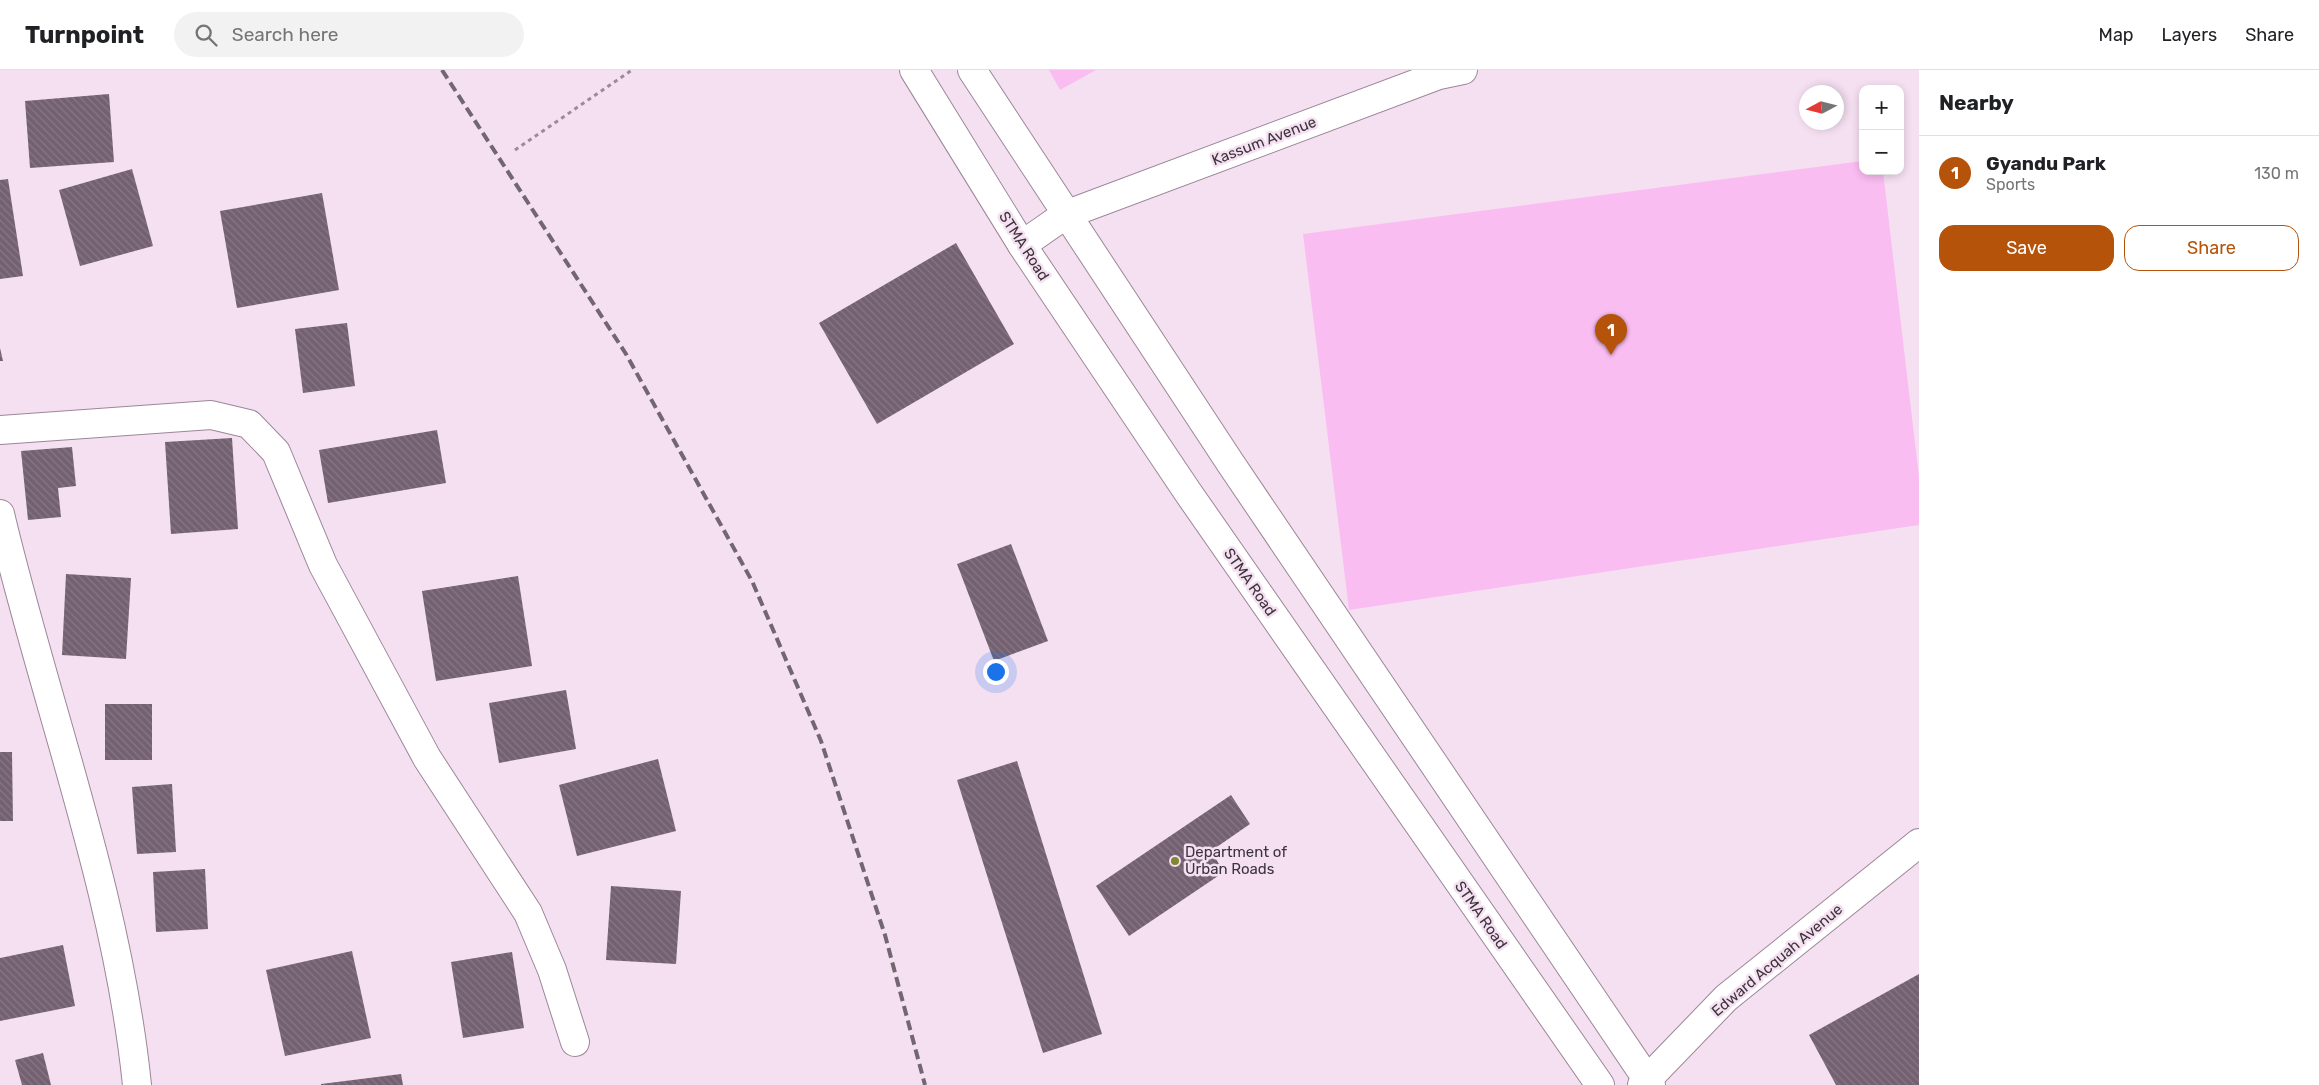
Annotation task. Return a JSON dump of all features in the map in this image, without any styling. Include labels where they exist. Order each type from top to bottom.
[{"type":"main road","name":"STMA Road","points":[[914,70],[1022,245],[1187,491],[1600,1085]]},
{"type":"main road","points":[[972,70],[1236,473],[1647,1083]]},
{"type":"main road","name":"Kassum Avenue","points":[[1022,245],[1066,215],[1439,75],[1463,70]]},
{"type":"main road","points":[[0,430],[211,415],[249,424],[276,452],[323,565],[427,758],[528,913],[552,970],[575,1042]]},
{"type":"main road","points":[[0,514],[20,597],[111,926],[127,1008],[137,1085]]},
{"type":"main road","name":"Edward Acquah Avenue","points":[[1647,1083],[1726,998],[1919,843]]},
{"type":"path","points":[[514,150],[632,70]]},
{"type":"shaded area","points":[[1049,70],[1096,70],[1060,90]]},
{"type":"shaded area","points":[[1859,162],[1859,175],[1883,175],[1919,477],[1919,525],[1349,610],[1303,234]]},
{"type":"building","points":[[109,94],[114,162],[30,168],[25,101]]},
{"type":"building","points":[[132,169],[153,246],[80,266],[59,190]]},
{"type":"building","points":[[8,179],[23,276],[0,279],[0,180]]},
{"type":"building","points":[[322,193],[339,290],[237,308],[220,211]]},
{"type":"building","points":[[956,243],[1014,344],[877,424],[819,323]]},
{"type":"building","points":[[347,323],[355,386],[303,393],[295,329]]},
{"type":"building","points":[[0,348],[3,361],[0,361]]},
{"type":"building","points":[[437,430],[446,483],[328,503],[319,450]]},
{"type":"building","points":[[232,438],[238,529],[171,534],[165,442]]},
{"type":"building","points":[[72,447],[76,486],[58,488],[61,517],[28,520],[21,451]]},
{"type":"building","points":[[1011,544],[1048,641],[994,661],[957,564]]},
{"type":"building","points":[[66,574],[131,578],[126,659],[62,655]]},
{"type":"building","points":[[518,576],[532,666],[436,681],[422,591]]},
{"type":"building","points":[[566,690],[576,749],[499,763],[489,703]]},
{"type":"building","points":[[105,704],[152,704],[152,760],[105,760]]},
{"type":"building","points":[[0,752],[12,752],[13,821],[0,821]]},
{"type":"building","points":[[658,759],[676,831],[577,856],[559,785]]},
{"type":"building","points":[[1017,761],[1102,1034],[1043,1053],[957,780]]},
{"type":"building","points":[[172,784],[176,852],[137,854],[132,787]]},
{"type":"building","name":"Department of Urban Roads","points":[[1231,795],[1250,824],[1211,851],[1224,872],[1129,936],[1096,886]]},
{"type":"building","points":[[205,869],[208,929],[156,932],[153,872]]},
{"type":"building","points":[[611,886],[681,891],[676,964],[606,960]]},
{"type":"building","points":[[63,945],[75,1006],[0,1021],[0,958]]},
{"type":"building","points":[[352,951],[371,1038],[285,1056],[266,970]]},
{"type":"building","points":[[512,952],[524,1028],[463,1038],[451,962]]},
{"type":"building","points":[[1919,974],[1919,1085],[1836,1085],[1809,1035]]},
{"type":"building","points":[[43,1053],[51,1085],[22,1085],[15,1060]]},
{"type":"building","points":[[401,1074],[403,1085],[321,1085],[321,1084]]},
{"type":"railway","points":[[442,70],[626,354],[752,581],[821,741],[885,935],[925,1085]]},
{"type":"place","name":"Gyandu Park","points":[[1611,355]]},
{"type":"place","name":"Department of Urban Roads","points":[[1175,861]]}]
